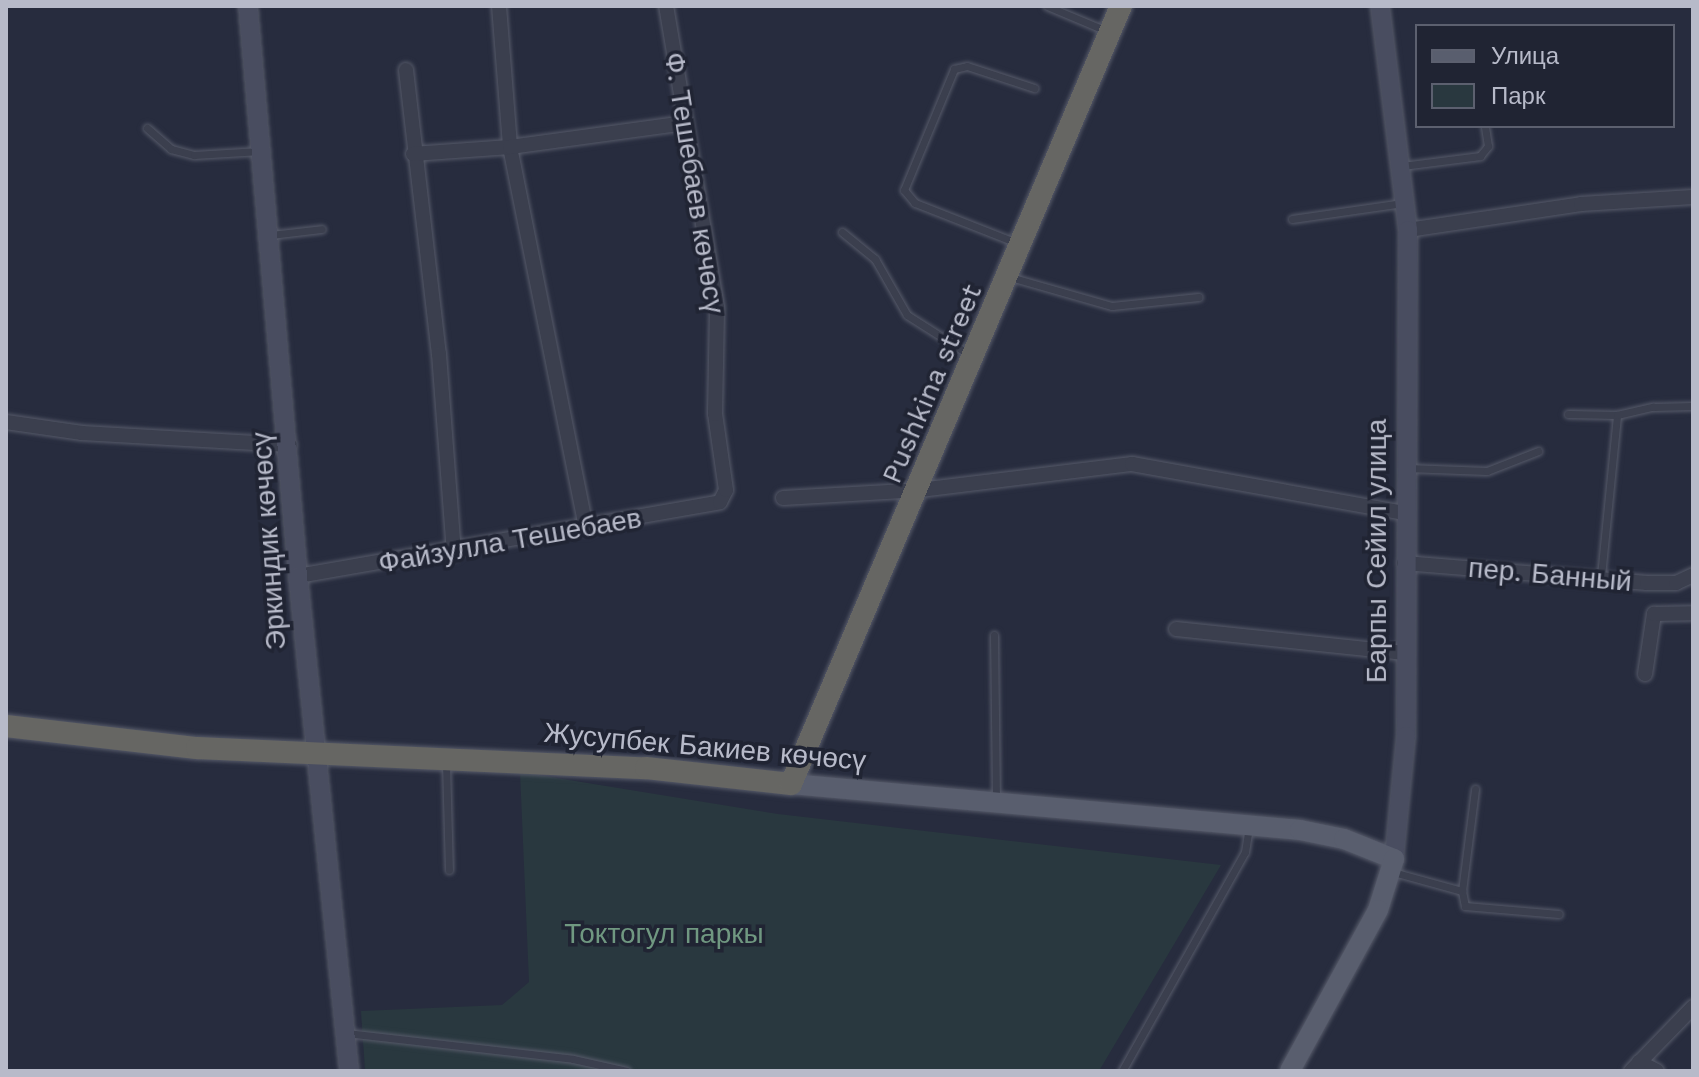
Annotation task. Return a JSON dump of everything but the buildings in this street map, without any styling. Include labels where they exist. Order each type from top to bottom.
[{"type":"highway","name":"Pushkina street","points":[[791,784],[920,490],[1121,6]]},
{"type":"highway","name":"Жусупбек Бакиев көчөсү","points":[[6,726],[197,748],[446,756],[646,768],[791,784]]},
{"type":"main road","name":"Эркиндик көчөсү","points":[[248,6],[290,445],[298,576],[349,1071]]},
{"type":"main road","name":"Барпы Сейил улица","points":[[1290,1071],[1378,910],[1393,865],[1405,781],[1404,513],[1408,230],[1380,6]]},
{"type":"main road","name":"Жусупбек Бакиев көчөсү","points":[[791,784],[1322,834],[1393,865]]},
{"type":"street","points":[[499,6],[510,147],[586,529]]},
{"type":"street","name":"Ф. Тешебаев көчөсү","points":[[666,6],[717,307],[715,414],[726,490],[720,502]]},
{"type":"street","points":[[406,70],[413,154],[439,354],[454,553]]},
{"type":"street","points":[[413,154],[510,147],[685,123]]},
{"type":"street","points":[[1408,230],[1581,204],[1693,197]]},
{"type":"street","points":[[6,422],[82,433],[290,445]]},
{"type":"street","points":[[783,498],[920,490],[1132,464],[1404,513]]},
{"type":"street","name":"Файзулла Тешебаев","points":[[298,576],[454,553],[720,502]]},
{"type":"street","name":"пер. Банный","points":[[1404,563],[1601,576],[1647,583],[1676,583],[1693,575]]},
{"type":"street","points":[[1645,674],[1654,614],[1693,613]]},
{"type":"street","points":[[1176,629],[1405,653]]},
{"type":"street","points":[[1635,1067],[1693,1007]]},
{"type":"street","points":[[1635,1067],[1657,1071]]},
{"type":"lane","points":[[1047,6],[1111,33]]},
{"type":"lane","points":[[1023,245],[915,203],[904,190],[954,69],[967,66],[1034,88]]},
{"type":"lane","points":[[147,128],[171,149],[194,155],[262,151]]},
{"type":"lane","points":[[1402,166],[1480,156],[1488,146],[1485,128]]},
{"type":"lane","points":[[1292,219],[1405,203]]},
{"type":"lane","points":[[270,235],[322,229]]},
{"type":"lane","points":[[842,232],[875,259],[907,315],[975,358]]},
{"type":"lane","points":[[1010,277],[1112,306],[1199,297]]},
{"type":"lane","points":[[1568,414],[1617,415],[1653,407],[1693,406]]},
{"type":"lane","points":[[1601,576],[1617,415]]},
{"type":"lane","points":[[1405,468],[1487,471],[1538,451]]},
{"type":"lane","points":[[994,635],[996,801]]},
{"type":"lane","points":[[446,756],[449,870]]},
{"type":"lane","points":[[1475,789],[1462,891],[1465,906],[1559,914]]},
{"type":"lane","points":[[1122,1071],[1245,852],[1250,825]]},
{"type":"lane","points":[[1393,865],[1462,891]]},
{"type":"lane","points":[[343,1033],[573,1059],[627,1071]]},
{"type":"green space","name":"Токтогул паркы","points":[[520,772],[778,814],[1221,865],[1099,1071],[365,1071],[361,1011],[502,1005],[529,982]]}]
